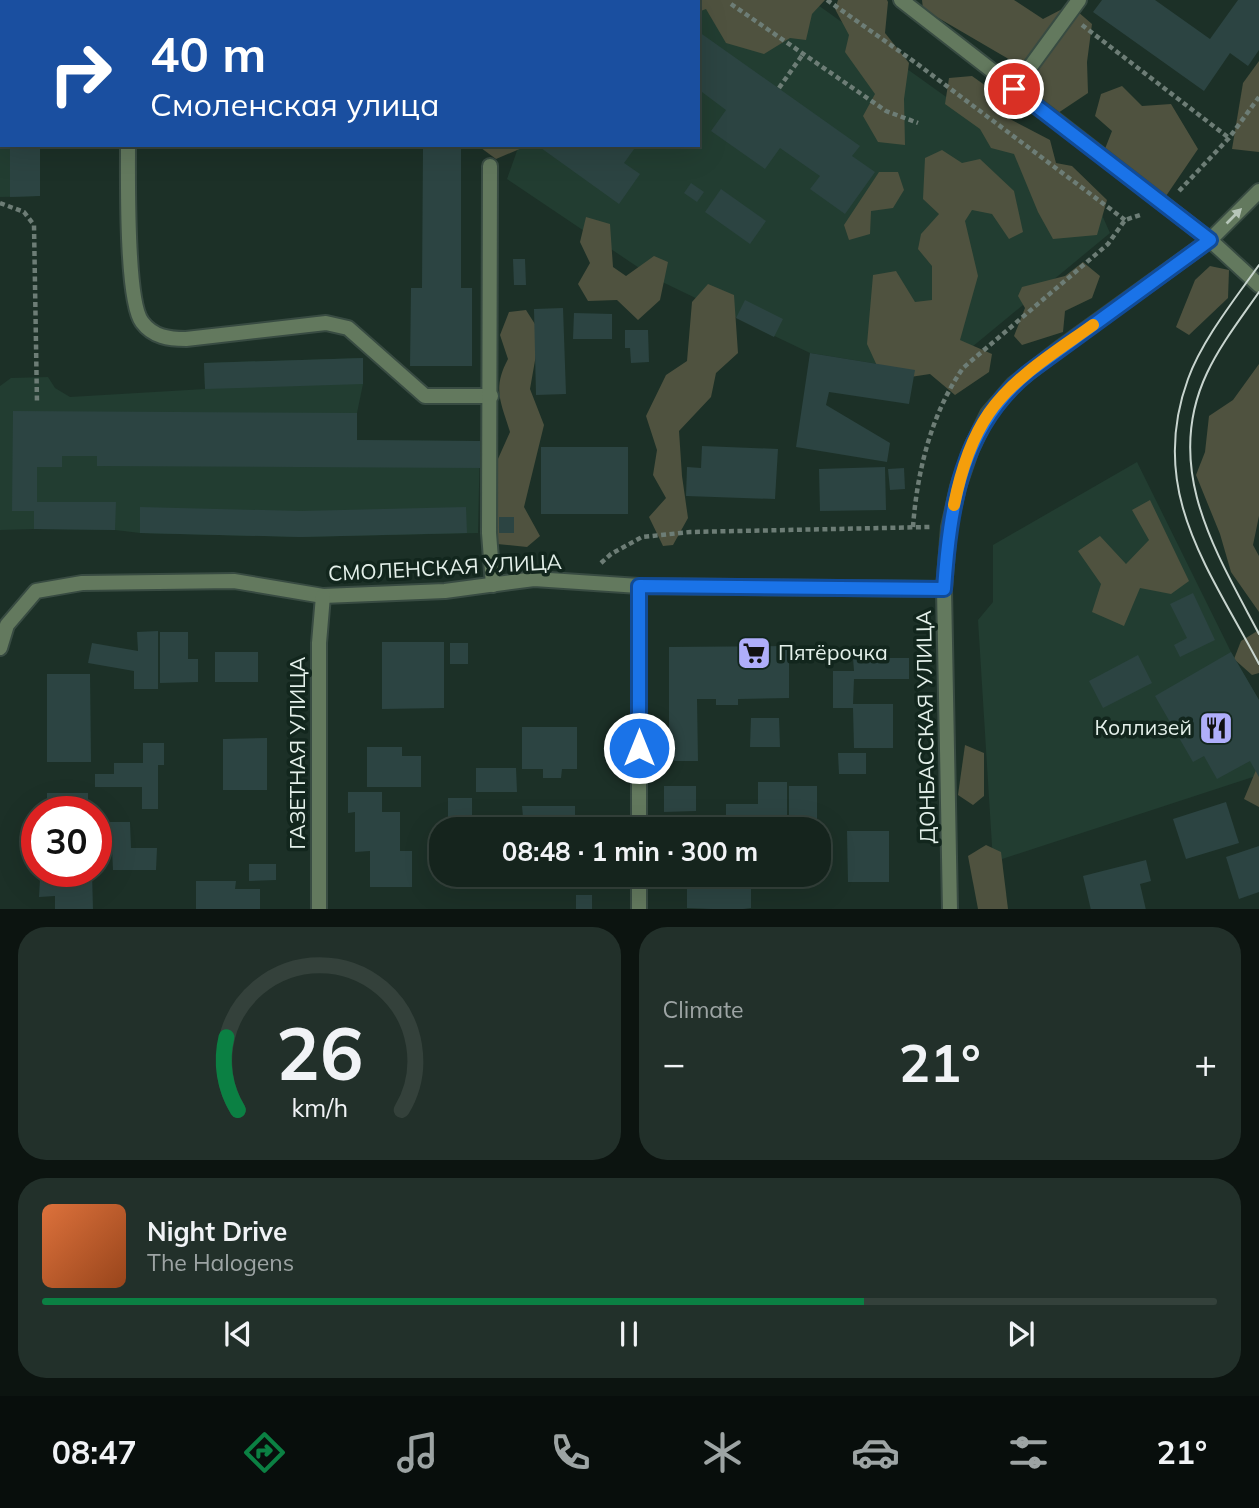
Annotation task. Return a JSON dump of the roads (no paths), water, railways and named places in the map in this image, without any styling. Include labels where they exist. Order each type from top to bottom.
[{"type":"street","points":[[901,0],[1210,240],[1259,285]]},
{"type":"street","points":[[1014,89],[1079,0]]},
{"type":"street","points":[[128,147],[134,301],[141,321],[154,333],[169,339],[186,340],[326,323],[348,328],[425,396],[491,396]]},
{"type":"street","points":[[490,166],[489,533],[493,585]]},
{"type":"street","name":"ДОНБАССКАЯ УЛИЦА","points":[[950,909],[944,589],[949,527],[958,487],[971,449],[988,414],[1014,384],[1210,240],[1259,191]]},
{"type":"street","name":"СМОЛЕНСКАЯ УЛИЦА","points":[[0,648],[7,625],[36,591],[82,583],[234,581],[323,596],[445,591],[534,579],[639,586],[944,589]]},
{"type":"street","points":[[639,586],[639,817]]},
{"type":"street","name":"ГАЗЕТНАЯ УЛИЦА","points":[[319,909],[319,642],[323,596]]},
{"type":"street","points":[[639,887],[639,909]]},
{"type":"tram line","points":[[1259,265],[1220,320],[1194,364],[1177,420],[1175,457],[1179,493],[1189,528],[1204,562],[1259,664]]},
{"type":"tram line","points":[[1259,292],[1224,342],[1207,373],[1195,408],[1190,442],[1192,476],[1200,508],[1226,572],[1259,634]]},
{"type":"place","name":"Пятёрочка","points":[[754,653]]},
{"type":"place","name":"Коллизей","points":[[1216,728]]}]
